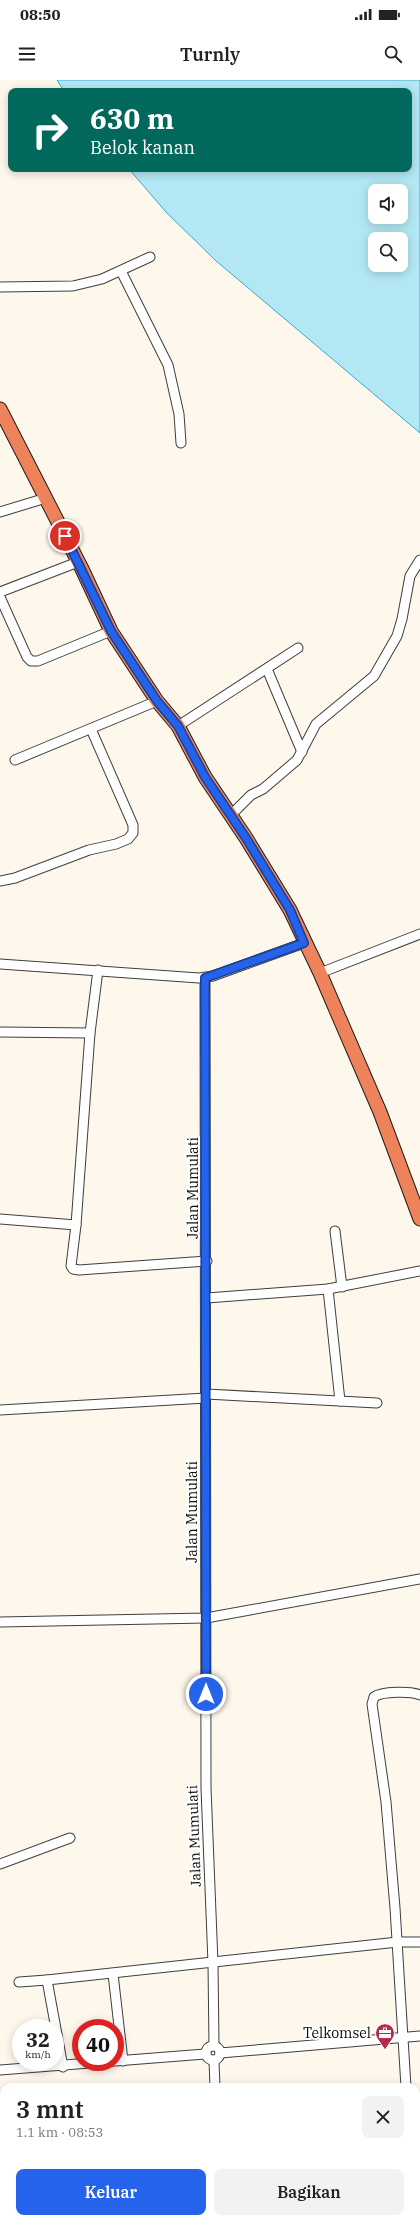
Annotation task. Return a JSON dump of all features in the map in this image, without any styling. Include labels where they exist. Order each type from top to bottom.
[{"type":"highway","points":[[0,409],[46,498],[111,631],[157,701],[178,726],[205,777],[231,815],[290,910],[304,943],[320,973],[380,1112],[420,1219]]},
{"type":"street","points":[[0,288],[73,286],[102,279],[150,257]]},
{"type":"street","points":[[121,271],[168,365],[179,414],[181,443]]},
{"type":"street","points":[[0,512],[46,498]]},
{"type":"street","points":[[231,815],[251,795],[263,789],[292,764],[302,752],[316,724],[370,680],[382,664],[400,628],[410,576],[420,560]]},
{"type":"street","points":[[0,592],[78,562]]},
{"type":"street","points":[[0,597],[27,657],[31,661],[38,661],[111,631]]},
{"type":"street","points":[[178,726],[298,648]]},
{"type":"street","points":[[267,669],[302,752]]},
{"type":"street","points":[[15,760],[157,701]]},
{"type":"street","points":[[0,881],[15,878],[89,850],[116,844],[128,839],[133,833],[133,825],[91,729]]},
{"type":"street","points":[[320,973],[420,934]]},
{"type":"street","points":[[0,964],[205,978],[304,943]]},
{"type":"street","points":[[98,970],[90,1033],[76,1225],[71,1266],[76,1270],[206,1261]]},
{"type":"street","name":"Jalan Mumulati","points":[[205,978],[206,1788],[217,2050]]},
{"type":"street","points":[[0,1032],[90,1033]]},
{"type":"street","points":[[0,1219],[76,1225]]},
{"type":"street","points":[[334,1231],[342,1288]]},
{"type":"street","points":[[206,1298],[328,1290],[420,1271]]},
{"type":"street","points":[[328,1290],[340,1401]]},
{"type":"street","points":[[0,1410],[206,1396],[377,1403]]},
{"type":"street","points":[[0,1622],[206,1618],[420,1579]]},
{"type":"street","points":[[406,2083],[398,1942],[386,1802],[372,1704],[374,1697],[379,1694],[410,1692],[420,1695]]},
{"type":"street","points":[[0,1864],[70,1838]]},
{"type":"street","points":[[19,1982],[113,1974],[398,1942],[420,1942]]},
{"type":"street","points":[[113,1974],[118,2019]]},
{"type":"street","points":[[47,1980],[54,2019]]},
{"type":"street","points":[[214,2061],[208,2060],[205,2054],[208,2047],[217,2050],[420,2036]]},
{"type":"street","points":[[215,2083],[214,2061],[218,2058],[217,2050]]},
{"type":"street","points":[[124,2061],[205,2054]]},
{"type":"street","points":[[0,2070],[12,2069]]},
{"type":"water","points":[[57,80],[420,80],[420,433],[215,260],[166,212],[132,172],[412,172],[412,88],[62,88]]},
{"type":"place","name":"Telkomsel","points":[[385,2050]]},
{"type":"route","points":[[65,536],[111,631],[122,650],[157,701],[178,726],[205,777],[246,838],[290,910],[304,943],[205,978],[207,1156],[205,1423],[206,1694]]}]
